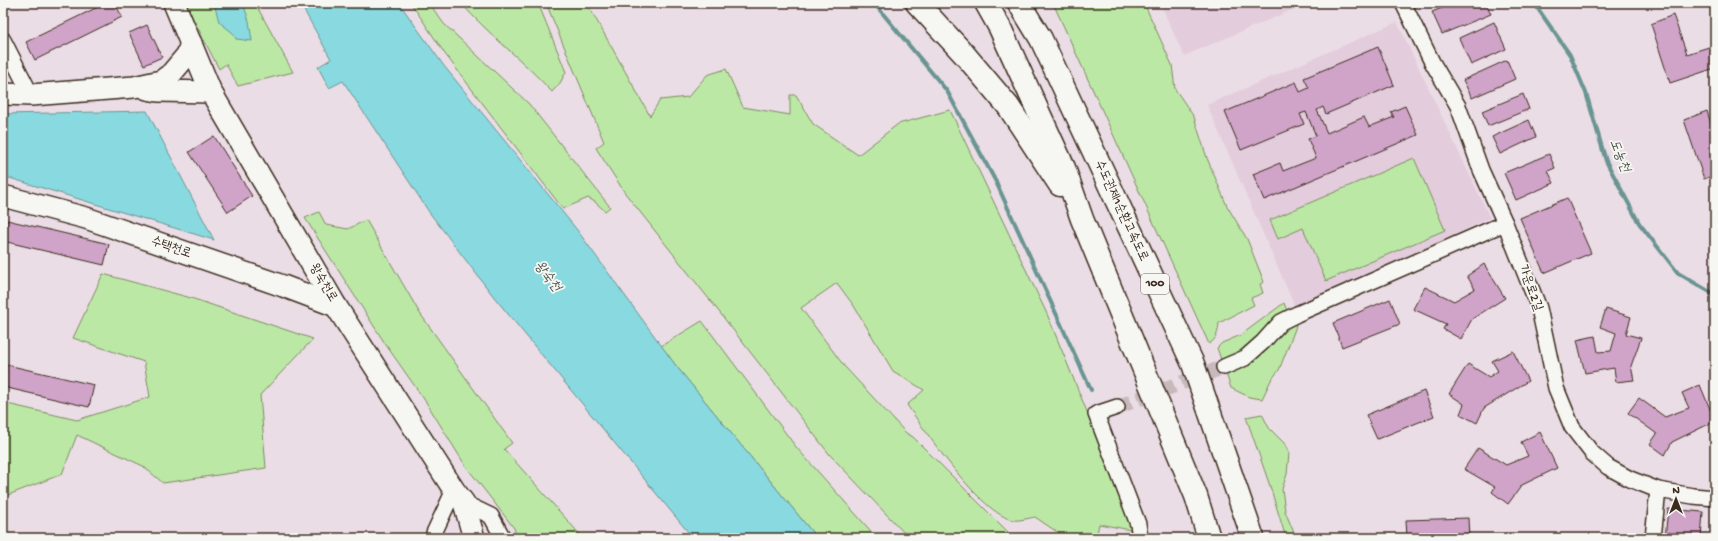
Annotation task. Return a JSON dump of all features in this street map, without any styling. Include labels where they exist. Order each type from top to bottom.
[{"type":"highway","points":[[917,3],[1008,106],[1082,219]]},
{"type":"highway","points":[[986,3],[1000,28],[1064,168],[1082,219],[1196,496],[1209,538]]},
{"type":"highway","name":"수도권제1순환고속도로","points":[[1018,3],[1041,39],[1193,364],[1252,538]]},
{"type":"highway","points":[[1026,3],[1041,39]]},
{"type":"street","name":"왕숙천로","points":[[174,3],[211,92],[336,306],[459,496],[474,538]]},
{"type":"street","name":"가운로2길","points":[[1403,3],[1432,62],[1458,106],[1482,170],[1539,308],[1556,388],[1572,427],[1592,453],[1608,467],[1630,479],[1658,490],[1692,496],[1715,498]]},
{"type":"street","points":[[3,40],[31,95]]},
{"type":"street","points":[[3,94],[31,95],[134,87],[161,81],[167,78],[186,55],[191,43]]},
{"type":"street","points":[[134,87],[158,91],[211,92]]},
{"type":"street","name":"수택천로","points":[[3,196],[86,218],[336,306]]},
{"type":"street","points":[[1224,366],[1245,358],[1263,342],[1281,322],[1505,223]]},
{"type":"street","points":[[1117,407],[1096,414],[1138,524],[1140,538]]},
{"type":"street","points":[[1653,538],[1658,490]]},
{"type":"street","points":[[434,533],[459,496],[491,516],[503,538]]},
{"type":"shaded area","points":[[1160,3],[1308,3],[1184,56]]},
{"type":"shaded area","points":[[1397,22],[1490,218],[1296,309],[1207,105]]},
{"type":"green space","points":[[185,3],[255,3],[293,72],[238,86],[226,64],[219,69]]},
{"type":"green space","points":[[411,3],[429,3],[444,24],[529,104],[610,207],[605,211],[588,198],[563,209],[445,54]]},
{"type":"green space","points":[[461,3],[538,3],[566,72],[560,83],[552,92],[483,26]]},
{"type":"green space","points":[[546,3],[585,3],[592,12],[650,116],[660,100],[688,97],[707,75],[726,69],[743,107],[790,115],[790,95],[796,95],[813,124],[858,155],[898,124],[950,110],[1047,314],[1130,517],[1131,530],[1099,524],[1096,538],[1066,538],[1035,517],[1013,520],[1000,514],[986,503],[970,488],[940,452],[907,405],[924,390],[893,371],[854,306],[837,283],[801,308],[844,366],[906,433],[913,437],[1008,532],[1008,538],[909,538],[830,455],[625,193],[596,148],[604,142]]},
{"type":"green space","points":[[1053,3],[1144,3],[1172,65],[1175,89],[1194,117],[1207,158],[1227,206],[1247,239],[1264,282],[1260,284],[1263,293],[1251,298],[1254,305],[1219,323],[1217,335],[1209,344]]},
{"type":"green space","points":[[1414,158],[1445,230],[1326,281],[1303,228],[1278,239],[1270,220]]},
{"type":"green space","points":[[319,212],[326,225],[348,229],[366,220],[419,312],[512,443],[504,449],[583,538],[517,538],[514,528],[465,465],[426,402],[386,345],[305,218]]},
{"type":"green space","points":[[103,274],[191,298],[313,339],[260,395],[266,468],[163,483],[143,466],[77,435],[62,474],[3,497],[3,403],[77,420],[150,397],[144,362],[73,338]]},
{"type":"green space","points":[[1284,303],[1288,314],[1245,349],[1228,358],[1233,369],[1257,357],[1286,325],[1297,320],[1279,370],[1271,380],[1262,399],[1249,397],[1231,388],[1217,348],[1222,343],[1241,335]]},
{"type":"green space","points":[[702,321],[796,447],[877,538],[817,538],[677,367],[661,346]]},
{"type":"green space","points":[[1262,414],[1269,428],[1285,444],[1289,453],[1287,474],[1282,489],[1285,511],[1296,538],[1286,538],[1246,417]]},
{"type":"water","points":[[214,3],[243,3],[249,21],[252,41],[236,39],[233,33],[219,22]]},
{"type":"water","name":"왕숙천","points":[[300,3],[399,3],[444,66],[577,230],[677,367],[817,538],[693,538],[494,297],[429,212],[343,81],[329,88],[318,67],[331,59]]},
{"type":"water","points":[[147,111],[214,240],[3,176],[3,114]]},
{"type":"building","points":[[106,3],[115,3],[122,17],[35,60],[26,42]]},
{"type":"building","points":[[1454,3],[1486,3],[1491,14],[1442,34],[1432,12]]},
{"type":"building","points":[[1673,15],[1687,54],[1715,45],[1715,68],[1670,83],[1651,24]]},
{"type":"building","points":[[1494,22],[1506,49],[1471,65],[1459,38]]},
{"type":"building","points":[[147,25],[162,57],[144,65],[129,33]]},
{"type":"building","points":[[1378,47],[1394,85],[1326,114],[1323,107],[1317,110],[1327,133],[1364,117],[1369,127],[1394,117],[1391,112],[1405,106],[1418,135],[1264,200],[1253,174],[1280,163],[1283,171],[1316,158],[1308,139],[1316,136],[1306,112],[1300,114],[1304,124],[1241,150],[1225,112],[1296,82],[1300,92],[1309,88],[1304,78]]},
{"type":"building","points":[[1507,60],[1515,79],[1472,98],[1463,80]]},
{"type":"building","points":[[1523,94],[1529,109],[1488,126],[1482,111]]},
{"type":"building","points":[[1707,111],[1715,136],[1715,175],[1704,179],[1684,120]]},
{"type":"building","points":[[1529,120],[1536,137],[1500,154],[1492,137]]},
{"type":"building","points":[[214,136],[252,196],[228,212],[189,152]]},
{"type":"building","points":[[1549,154],[1555,168],[1548,171],[1554,183],[1516,200],[1504,173]]},
{"type":"building","points":[[1567,198],[1591,253],[1544,273],[1520,218]]},
{"type":"building","points":[[7,220],[109,244],[104,265],[3,241]]},
{"type":"building","points":[[1484,264],[1505,298],[1472,319],[1461,339],[1443,329],[1446,324],[1413,309],[1425,287],[1454,301],[1475,289],[1467,276]]},
{"type":"building","points":[[1390,299],[1400,324],[1342,347],[1333,323]]},
{"type":"building","points":[[1606,309],[1631,317],[1626,334],[1641,338],[1631,366],[1634,380],[1616,382],[1614,368],[1585,373],[1577,340],[1595,336],[1598,352],[1611,351],[1616,333],[1600,327]]},
{"type":"building","points":[[1513,351],[1528,381],[1484,408],[1477,423],[1460,414],[1464,404],[1449,394],[1468,364],[1489,377],[1498,371],[1492,361]]},
{"type":"building","points":[[3,364],[94,385],[89,407],[3,387]]},
{"type":"building","points":[[1700,385],[1715,421],[1672,442],[1665,455],[1650,444],[1657,434],[1628,413],[1639,398],[1665,417],[1689,408],[1682,393]]},
{"type":"building","points":[[1424,391],[1434,416],[1377,439],[1366,415]]},
{"type":"building","points":[[1540,432],[1557,468],[1522,485],[1508,504],[1492,492],[1495,487],[1464,469],[1478,448],[1506,465],[1528,456],[1521,442]]},
{"type":"building","points":[[1668,509],[1703,512],[1701,538],[1665,538]]},
{"type":"building","points":[[1468,518],[1469,538],[1407,538],[1406,520]]},
{"type":"building","points":[[1510,535],[1529,538],[1509,538]]},
{"type":"waterway","points":[[874,3],[947,91],[996,182],[1091,390]]},
{"type":"waterway","name":"도농천","points":[[1534,3],[1570,55],[1586,93],[1606,161],[1639,223],[1678,273],[1715,295]]},
{"type":"tunnel","points":[[1117,407],[1224,367]]}]
